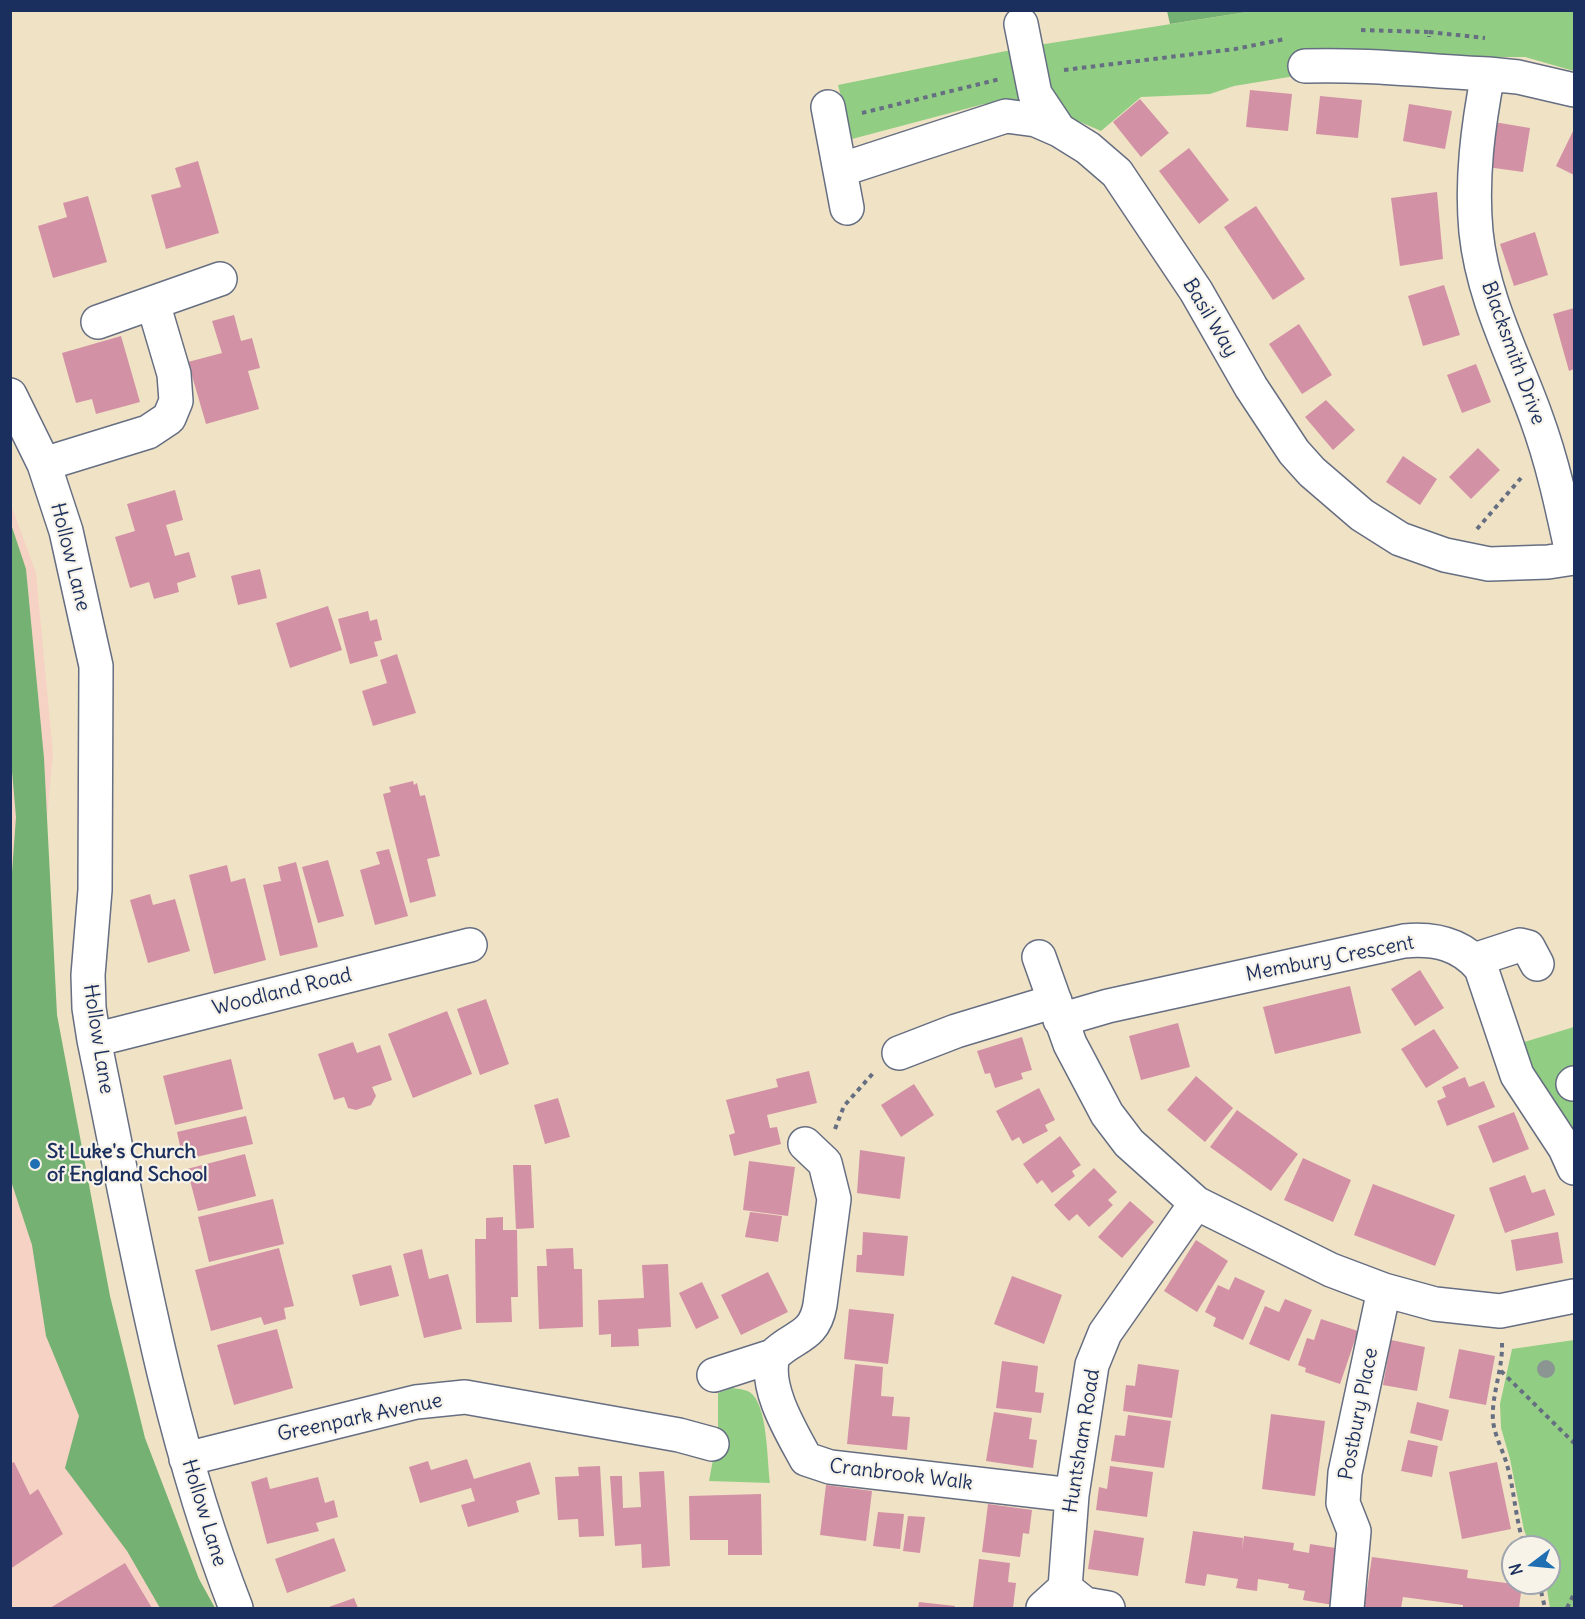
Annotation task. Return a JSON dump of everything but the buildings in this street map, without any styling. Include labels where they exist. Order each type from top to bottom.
[{"type":"street","points":[[1021,24],[1035,94],[1059,130]]},
{"type":"street","points":[[1299,52],[1360,64],[1518,77],[1575,90]]},
{"type":"street","name":"Blacksmith Drive","points":[[1488,74],[1478,124],[1475,185],[1476,234],[1490,299],[1560,492],[1574,558]]},
{"type":"street","points":[[828,114],[847,208]]},
{"type":"street","name":"Basil Way","points":[[840,170],[1005,116],[1036,120],[1059,130],[1088,148],[1117,173],[1196,291],[1251,387],[1300,459],[1362,515],[1400,539],[1453,557],[1489,564],[1548,562],[1574,558]]},
{"type":"street","points":[[98,322],[220,279]]},
{"type":"street","points":[[44,464],[148,432],[169,418],[176,401],[174,374],[153,303]]},
{"type":"street","name":"Hollow Lane","points":[[10,395],[44,464],[66,531],[96,666],[95,890],[88,975],[89,1008],[94,1040],[157,1347],[186,1459],[217,1559],[236,1608]]},
{"type":"street","name":"Membury Crescent","points":[[1058,1011],[1108,1006],[1404,941],[1430,941],[1457,946],[1474,960]]},
{"type":"street","name":"Woodland Road","points":[[94,1040],[470,945]]},
{"type":"street","points":[[1537,964],[1528,947],[1520,945],[1474,960],[1481,968],[1487,984],[1517,1075],[1565,1148],[1575,1168]]},
{"type":"street","points":[[1040,957],[1058,1011],[1091,1087],[1107,1114],[1129,1143],[1196,1203],[1330,1270],[1384,1290],[1436,1304],[1500,1311],[1575,1296]]},
{"type":"street","points":[[899,1053],[956,1032],[1058,1011]]},
{"type":"street","points":[[714,1376],[772,1356],[806,1334],[817,1321],[834,1199],[815,1154]]},
{"type":"street","name":"Huntsham Road","points":[[1108,1608],[1054,1598],[1092,1365],[1105,1333],[1196,1203]]},
{"type":"street","name":"Postbury Place","points":[[1347,1608],[1354,1531],[1343,1503],[1345,1473],[1384,1290]]},
{"type":"street","name":"Cranbrook Walk","points":[[772,1356],[770,1371],[774,1385],[806,1460],[830,1467],[1072,1495]]},
{"type":"street","name":"Greenpark Avenue","points":[[186,1459],[416,1402],[465,1397],[678,1435],[712,1444]]},
{"type":"path","points":[[1349,31],[1393,29],[1429,32],[1430,71]]},
{"type":"path","points":[[828,114],[1030,75],[1235,49],[1299,52]]},
{"type":"path","points":[[1453,557],[1546,450]]},
{"type":"path","points":[[815,1154],[844,1106],[867,1077],[899,1053]]},
{"type":"path","points":[[1500,1311],[1501,1371],[1493,1420],[1497,1441],[1507,1465],[1521,1535]]},
{"type":"path","points":[[1501,1371],[1575,1443]]},
{"type":"path","points":[[1567,1608],[1575,1594]]},
{"type":"shaded area","name":"St Luke's Church of England School","points":[[10,502],[36,573],[53,754],[34,957],[84,1370],[194,1608],[11,1608]]},
{"type":"green space","points":[[1167,10],[1253,11],[1170,24]]},
{"type":"green space","points":[[1253,11],[1574,11],[1574,71],[1525,57],[1411,57],[1234,86],[1210,94],[1141,97],[1101,131],[1071,118],[1052,103],[984,104],[852,139],[838,85],[1026,47]]},
{"type":"green space","points":[[11,524],[26,569],[44,758],[57,1015],[110,1296],[145,1438],[199,1579],[215,1608],[160,1608],[127,1551],[65,1468],[79,1416],[46,1336],[32,1245],[11,1181],[10,900],[16,817],[10,748]]},
{"type":"green space","points":[[1574,1027],[1574,1137],[1530,1074],[1521,1043]]},
{"type":"green space","points":[[1574,1340],[1574,1608],[1550,1608],[1548,1595],[1561,1595],[1561,1535],[1526,1535],[1524,1530],[1510,1459],[1501,1428],[1500,1404],[1512,1349]]},
{"type":"green space","points":[[731,1388],[749,1392],[758,1403],[766,1437],[770,1483],[709,1481],[718,1433],[718,1393]]},
{"type":"place","name":"St Luke's Church of England School","points":[[35,1164]]}]
